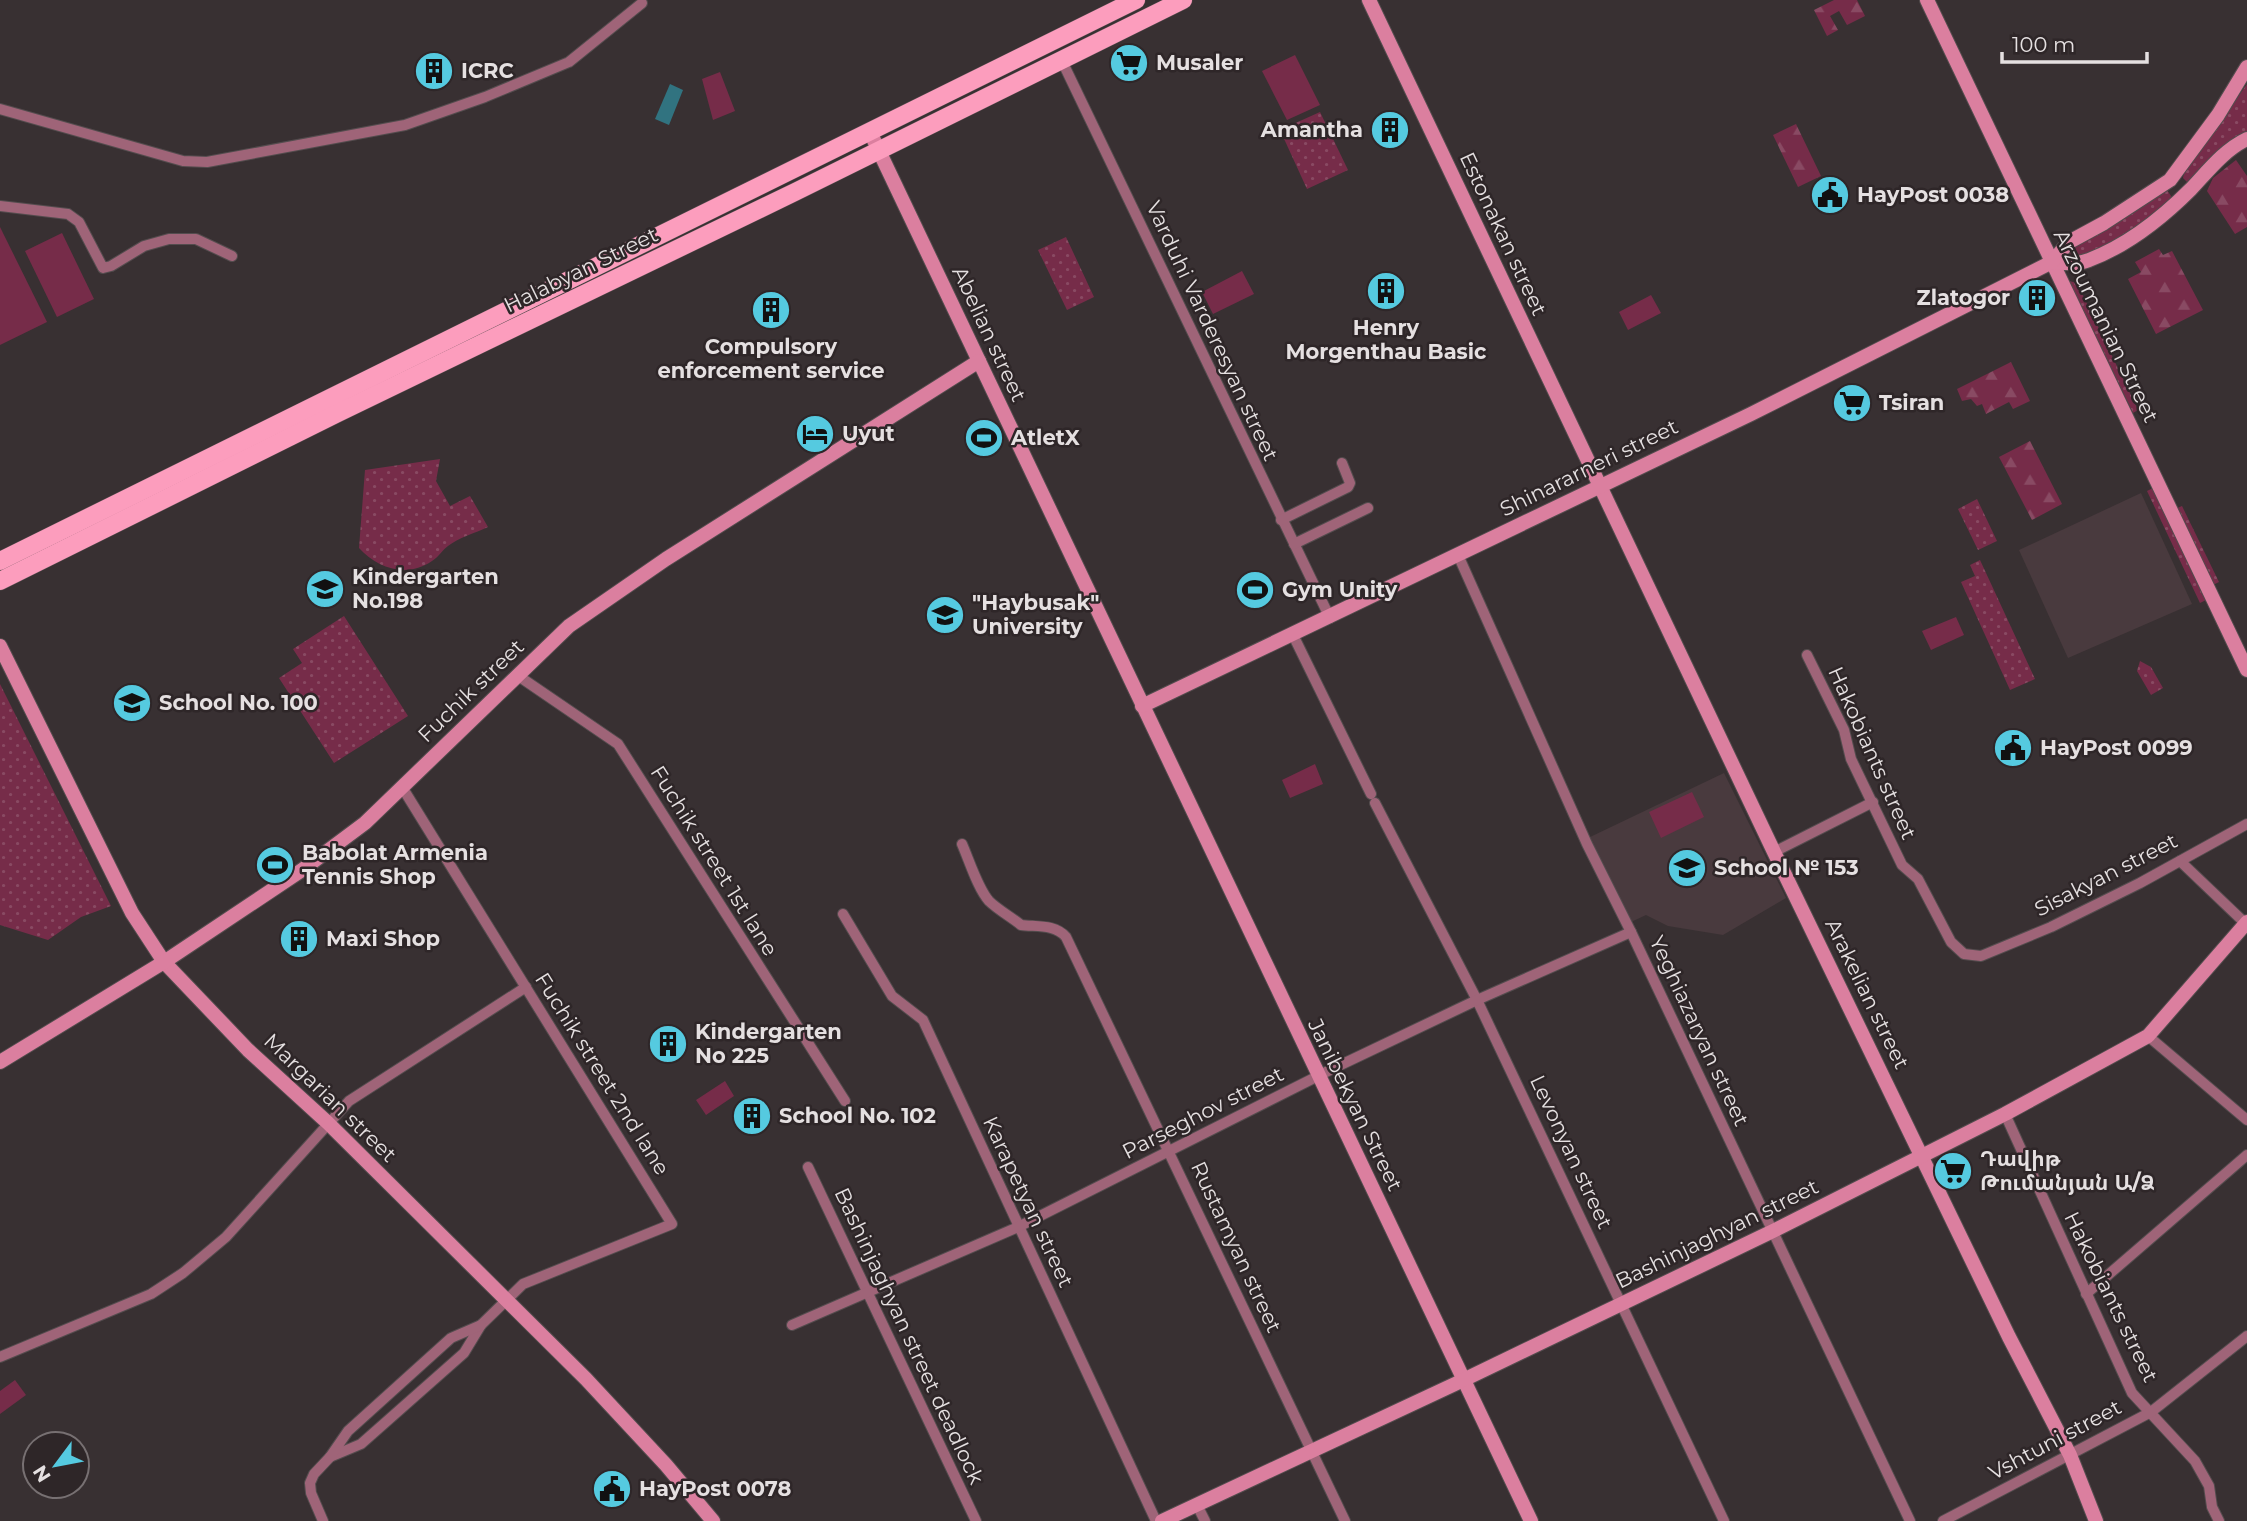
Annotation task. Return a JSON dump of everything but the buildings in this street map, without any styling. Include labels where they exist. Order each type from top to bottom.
[{"type":"main road","name":"Halabyan Street","points":[[0,581],[527,312],[751,191],[1136,0]]},
{"type":"main road","name":"Halabyan Street","points":[[0,561],[162,480],[527,312],[760,209],[1183,0]]},
{"type":"main road","name":"Estonakan street","points":[[1369,0],[1599,486]]},
{"type":"main road","name":"Arzoumanian Street","points":[[1927,0],[2247,669]]},
{"type":"main road","name":"Shinararneri street","points":[[1142,706],[1805,387],[2052,262],[2069,242],[2105,223],[2170,180],[2218,115],[2247,67]]},
{"type":"main road","name":"Abelian street","points":[[870,132],[1142,706]]},
{"type":"main road","name":"Shinararneri street","points":[[2052,262],[2075,263],[2088,260],[2128,238],[2177,203],[2225,154],[2247,139]]},
{"type":"main road","points":[[751,191],[762,198],[760,209]]},
{"type":"main road","name":"Fuchik street","points":[[0,1062],[163,962],[302,870],[365,823],[569,626],[660,563],[979,361]]},
{"type":"main road","name":"Arakelian street","points":[[1599,486],[2015,1349],[2070,1455],[2096,1521]]},
{"type":"main road","name":"Margarian street","points":[[0,646],[132,913],[163,962]]},
{"type":"main road","name":"Margarian street","points":[[0,663],[86,837],[130,916],[163,962],[248,1050],[327,1124],[600,1394],[666,1465],[712,1521]]},
{"type":"main road","name":"Janibekyan Street","points":[[1142,706],[1531,1521]]},
{"type":"main road","name":"Bashinjaghyan street","points":[[1162,1521],[1464,1380],[1773,1231],[2005,1114],[2148,1036],[2247,923]]},
{"type":"street","points":[[0,109],[183,161],[207,162],[405,125],[485,97],[569,62],[642,3]]},
{"type":"street","name":"Varduhi Varderesyan street","points":[[1061,59],[1329,618]]},
{"type":"street","points":[[0,206],[68,214],[79,222],[103,268],[144,246],[169,239],[196,239],[232,256]]},
{"type":"street","points":[[1281,520],[1348,487],[1350,483],[1342,463]]},
{"type":"street","points":[[1294,544],[1368,508]]},
{"type":"street","name":"Yeghiazaryan street","points":[[1458,555],[1587,844],[1910,1521]]},
{"type":"street","name":"Levonyan street","points":[[1293,635],[1477,1000],[1724,1521]]},
{"type":"street","name":"Hakobiants street","points":[[1807,655],[1844,730],[1851,759],[1902,865],[1918,879],[1951,942],[1964,954],[1981,956]]},
{"type":"street","name":"Fuchik street 1st lane","points":[[517,675],[618,744],[845,1101]]},
{"type":"street","name":"Fuchik street 2nd lane","points":[[402,787],[672,1224],[523,1284],[505,1301]]},
{"type":"street","points":[[1774,852],[1873,802]]},
{"type":"street","name":"Sisakyan street","points":[[1981,956],[2051,927],[2140,883],[2247,824]]},
{"type":"street","name":"Rustamyan street","points":[[962,844],[985,895],[992,903],[1021,925],[1052,928],[1064,933],[1171,1152],[1345,1521]]},
{"type":"street","points":[[2180,860],[2247,923]]},
{"type":"street","name":"Karapetyan street","points":[[843,914],[892,996],[923,1020],[1156,1521]]},
{"type":"street","name":"Parseghov street","points":[[792,1325],[1018,1227],[1318,1076],[1477,1000],[1631,932]]},
{"type":"street","points":[[0,1357],[151,1294],[183,1273],[226,1237],[349,1101],[526,987]]},
{"type":"street","points":[[2148,1036],[2247,1120]]},
{"type":"street","name":"Hakobiants street","points":[[2005,1114],[2132,1392],[2200,1469],[2209,1486],[2212,1507],[2219,1521]]},
{"type":"street","points":[[2086,1294],[2247,1155]]},
{"type":"street","name":"Bashinjaghyan street deadlock","points":[[808,1167],[976,1521]]},
{"type":"street","points":[[330,1457],[361,1444],[464,1353],[481,1325],[505,1301]]},
{"type":"street","points":[[323,1521],[311,1493],[310,1483],[348,1431],[451,1338],[481,1325]]},
{"type":"street","points":[[451,1338],[464,1353]]},
{"type":"street","name":"Vshtuni street","points":[[1943,1521],[2151,1412],[2245,1342]]},
{"type":"street","points":[[381,1400],[395,1414]]},
{"type":"street","points":[[1197,1505],[1205,1521]]},
{"type":"shaded area","points":[[2141,493],[2192,604],[2068,658],[2019,550]]},
{"type":"shaded area","name":"School № 153","points":[[1724,773],[1786,898],[1723,935],[1668,926],[1646,915],[1631,922],[1588,838]]},
{"type":"green space","points":[[1834,0],[1857,0],[1865,16],[1847,25],[1839,11],[1830,16],[1838,30],[1827,36],[1814,10]]},
{"type":"green space","points":[[1295,55],[1320,105],[1287,120],[1262,71]]},
{"type":"green space","points":[[720,72],[735,111],[713,120],[702,79]]},
{"type":"green space","points":[[2247,84],[2247,135],[2188,183],[2183,178],[2184,173]]},
{"type":"green space","points":[[1320,112],[1348,170],[1307,189],[1280,130]]},
{"type":"green space","points":[[1796,124],[1821,176],[1798,187],[1773,135]]},
{"type":"green space","points":[[2236,160],[2247,176],[2247,227],[2235,234],[2207,191],[2213,178]]},
{"type":"green space","points":[[2167,190],[2171,196],[2166,204],[2144,223],[2083,256],[2073,259],[2070,256],[2072,246]]},
{"type":"green space","points":[[0,227],[47,322],[0,345]]},
{"type":"green space","points":[[62,233],[94,299],[57,317],[25,251]]},
{"type":"green space","points":[[1066,237],[1094,297],[1067,310],[1038,250]]},
{"type":"green space","points":[[2159,249],[2163,255],[2172,251],[2203,310],[2156,334],[2128,279],[2141,272],[2135,262]]},
{"type":"green space","points":[[1242,271],[1254,294],[1213,314],[1202,292]]},
{"type":"green space","points":[[2069,281],[2077,283],[2138,410],[2133,413]]},
{"type":"green space","points":[[1651,295],[1661,313],[1628,330],[1619,312]]},
{"type":"green space","points":[[2011,362],[2030,401],[2013,409],[2009,402],[1986,414],[1982,404],[1977,406],[1971,399],[1962,401],[1957,389]]},
{"type":"green space","points":[[2030,441],[2062,504],[2032,520],[1999,457]]},
{"type":"green space","points":[[440,459],[436,481],[450,506],[470,496],[488,527],[452,543],[434,559],[413,569],[393,569],[375,561],[359,548],[365,470]]},
{"type":"green space","points":[[2155,487],[2208,599],[2200,603],[2147,491]]},
{"type":"green space","points":[[1977,499],[1997,541],[1978,550],[1958,509]]},
{"type":"green space","points":[[2182,506],[2219,582],[2211,586],[2175,509]]},
{"type":"green space","points":[[1980,560],[2035,679],[2010,690],[1961,582],[1975,576],[1970,565]]},
{"type":"green space","points":[[344,616],[408,716],[334,763],[279,678],[302,663],[293,649]]},
{"type":"green space","points":[[1956,617],[1964,635],[1931,650],[1922,631]]},
{"type":"green space","points":[[2140,661],[2151,667],[2163,688],[2151,695],[2137,671]]},
{"type":"green space","points":[[0,684],[111,906],[81,917],[48,940],[0,925]]},
{"type":"green space","points":[[1315,764],[1323,784],[1290,798],[1282,780]]},
{"type":"green space","points":[[1692,792],[1704,817],[1661,838],[1649,812]]},
{"type":"green space","points":[[725,1081],[734,1096],[706,1115],[696,1100]]},
{"type":"green space","points":[[15,1380],[26,1395],[0,1414],[0,1391]]},
{"type":"water","points":[[670,84],[683,90],[669,125],[655,119]]},
{"type":"place","name":"Musaler","points":[[1129,63]]},
{"type":"place","name":"ICRC","points":[[434,71]]},
{"type":"place","name":"Amantha","points":[[1390,130]]},
{"type":"place","name":"HayPost 0038","points":[[1830,195]]},
{"type":"place","name":"Henry Morgenthau Basic","points":[[1386,291]]},
{"type":"place","name":"Zlatogor","points":[[2037,298]]},
{"type":"place","name":"Compulsory enforcement service","points":[[771,310]]},
{"type":"place","name":"Tsiran","points":[[1852,403]]},
{"type":"place","name":"Uyut","points":[[815,434]]},
{"type":"place","name":"AtletX","points":[[984,438]]},
{"type":"place","name":"Kindergarten No.198","points":[[325,589]]},
{"type":"place","name":"Gym Unity","points":[[1255,590]]},
{"type":"place","name":"\"Haybusak\" University","points":[[945,615]]},
{"type":"place","name":"School No. 100","points":[[132,703]]},
{"type":"place","name":"HayPost 0099","points":[[2013,748]]},
{"type":"place","name":"Babolat Armenia Tennis Shop","points":[[275,865]]},
{"type":"place","name":"School № 153","points":[[1687,868]]},
{"type":"place","name":"Maxi Shop","points":[[299,939]]},
{"type":"place","name":"Kindergarten No 225","points":[[668,1044]]},
{"type":"place","name":"School No. 102","points":[[752,1116]]},
{"type":"place","name":"Դավիթ Թումանյան Ա/Ձ","points":[[1953,1171]]},
{"type":"place","name":"HayPost 0078","points":[[612,1489]]}]
